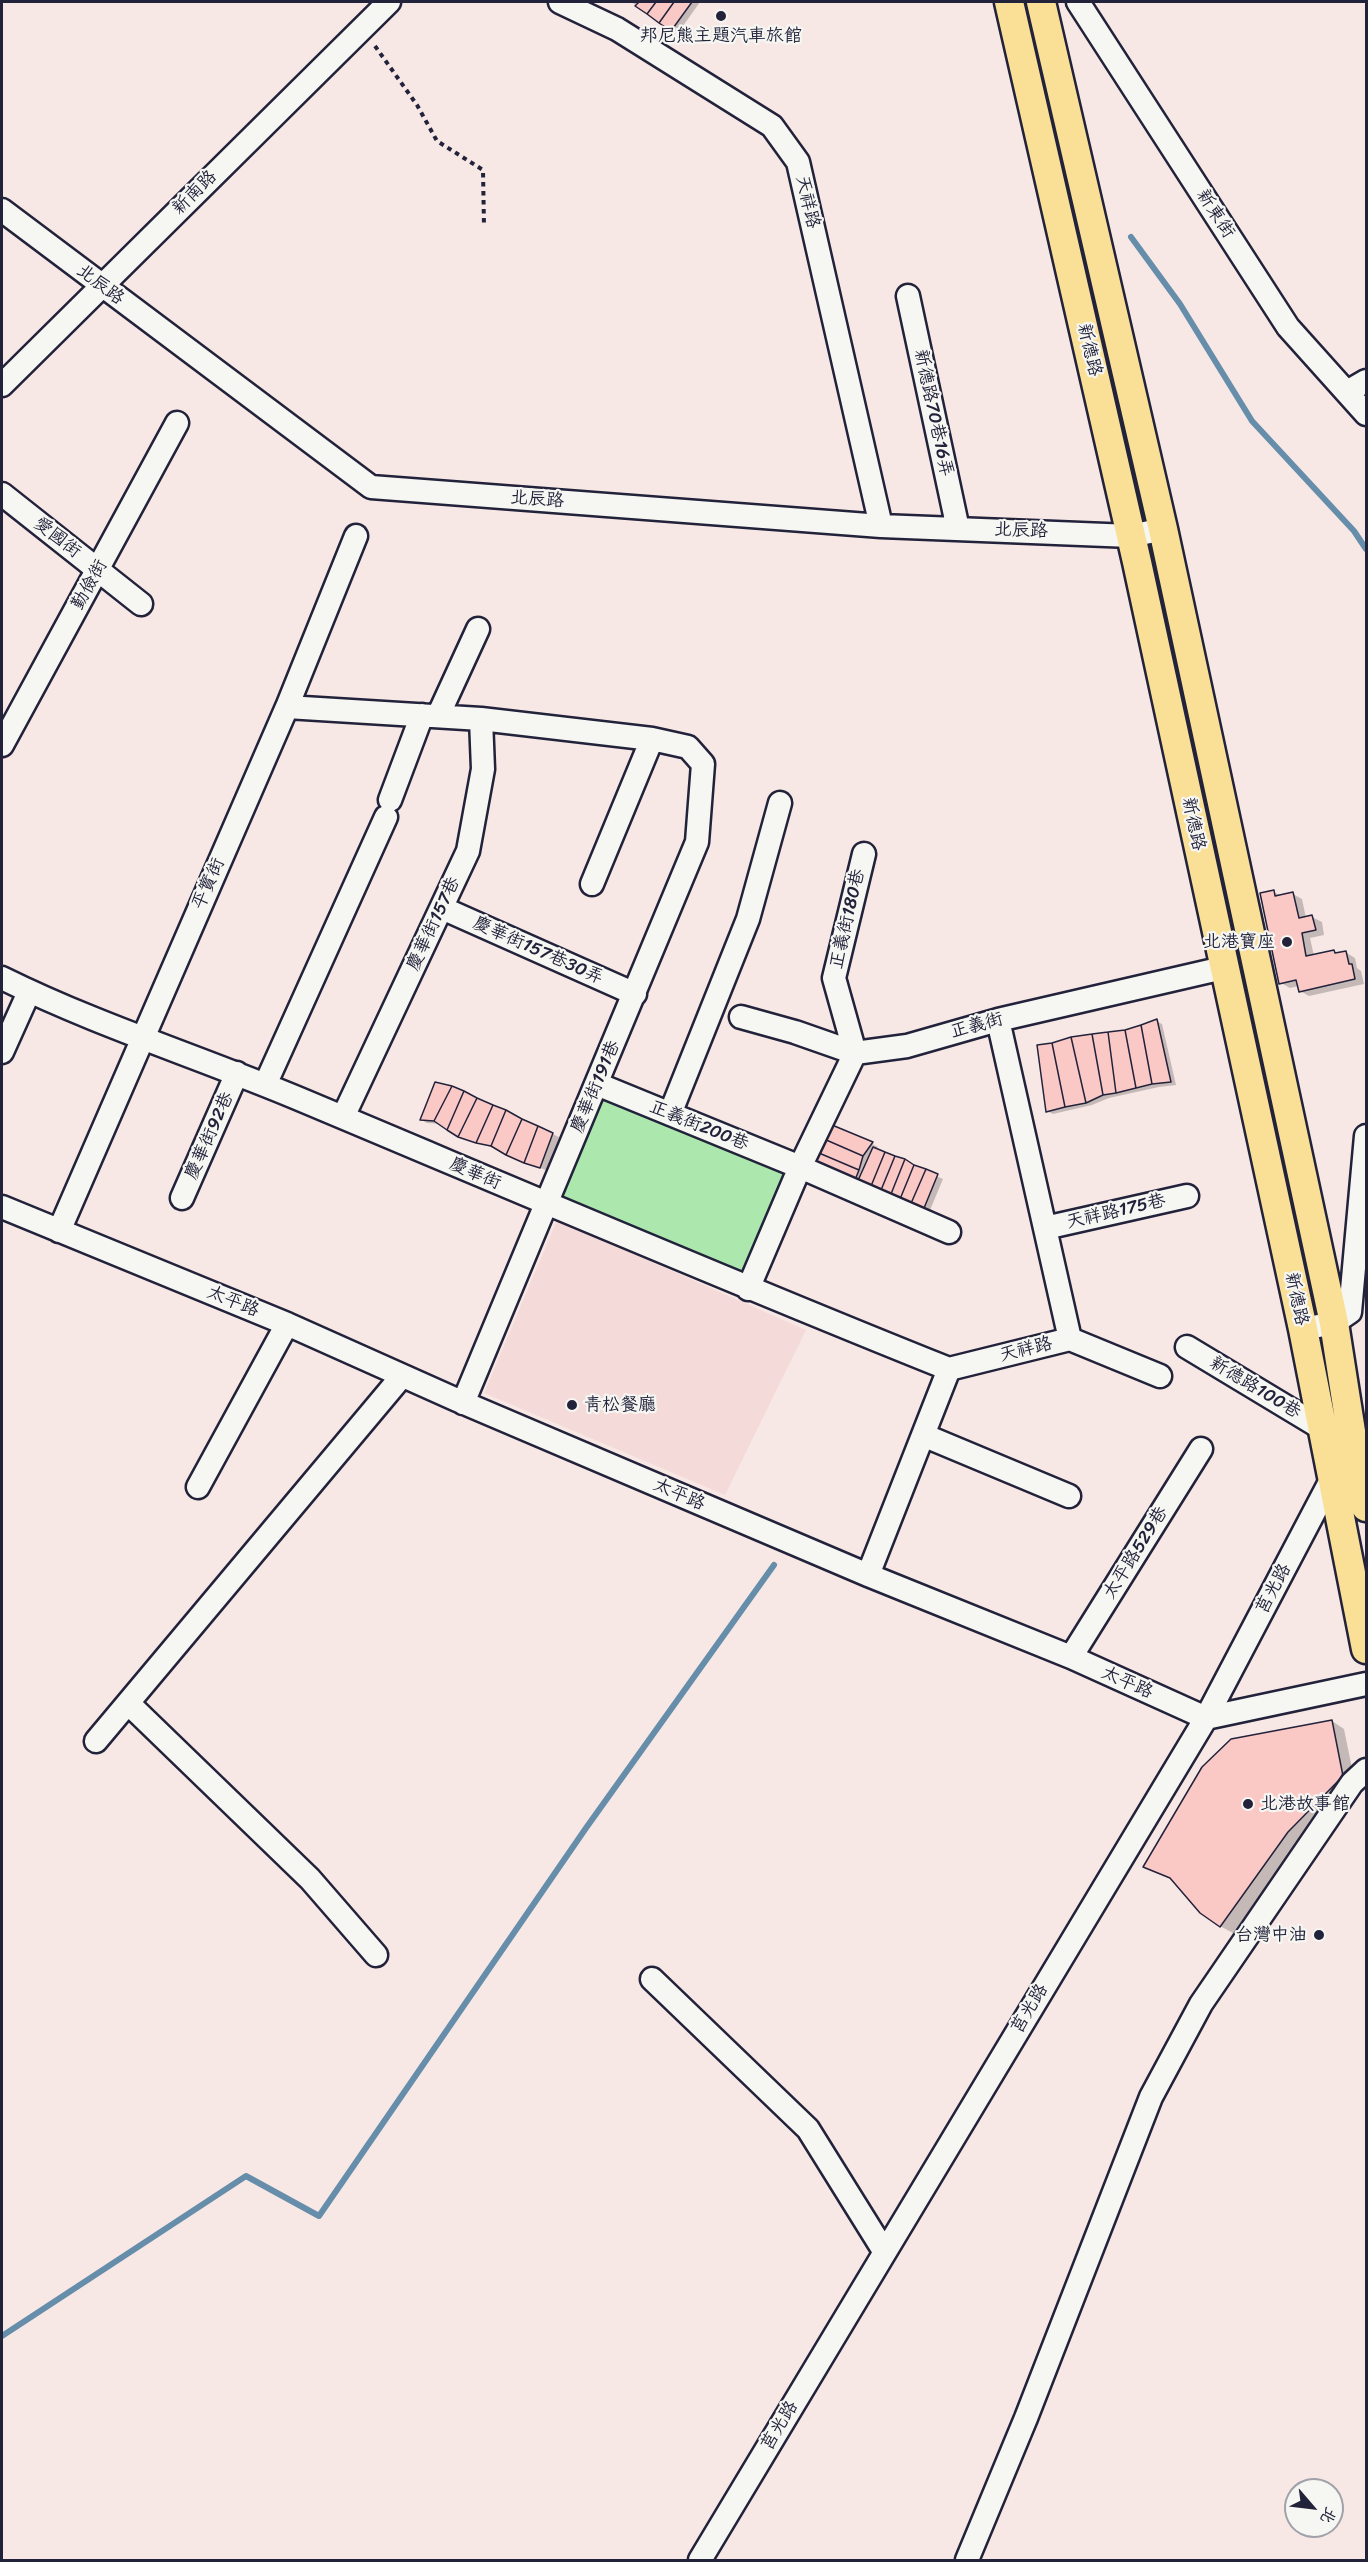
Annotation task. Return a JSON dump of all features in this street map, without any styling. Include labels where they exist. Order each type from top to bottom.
[{"type":"main road","name":"新德路","points":[[1009,2],[1131,536],[1303,1329],[1366,1649]]},
{"type":"main road","name":"新德路","points":[[1041,2],[1163,529],[1334,1323],[1355,1457],[1366,1507]]},
{"type":"street","name":"新南路","points":[[2,385],[389,2]]},
{"type":"street","name":"天祥路","points":[[560,2],[617,29],[772,126],[798,162],[881,526]]},
{"type":"street","name":"新東街","points":[[1078,2],[1288,327],[1366,414]]},
{"type":"street","name":"北辰路","points":[[2,210],[371,487],[881,526],[1131,536],[1163,529]]},
{"type":"street","name":"新德路70巷16弄","points":[[908,296],[958,529]]},
{"type":"street","points":[[1347,392],[1366,381]]},
{"type":"street","name":"勤儉街","points":[[2,746],[177,423]]},
{"type":"street","name":"愛國街","points":[[2,494],[141,604]]},
{"type":"street","name":"平實街","points":[[59,1231],[286,707],[356,536]]},
{"type":"street","points":[[265,1085],[430,715],[478,628]]},
{"type":"street","points":[[286,707],[481,718],[652,739],[592,884]]},
{"type":"street","name":"慶華街157巷","points":[[343,1117],[468,851],[483,769],[481,718]]},
{"type":"street","name":"慶華街191巷","points":[[463,1403],[697,842],[703,764],[688,747],[652,739]]},
{"type":"street","points":[[670,1114],[748,919],[780,803]]},
{"type":"street","name":"正義街180巷","points":[[855,1053],[834,978],[864,854]]},
{"type":"street","name":"慶華街157巷30弄","points":[[442,909],[635,994]]},
{"type":"street","name":"正義街","points":[[855,1053],[907,1046],[998,1020],[1223,968]]},
{"type":"street","name":"慶華街","points":[[2,978],[29,992],[141,1039],[237,1073],[748,1289],[949,1369]]},
{"type":"street","points":[[2,1052],[29,992]]},
{"type":"street","points":[[741,1017],[795,1032],[855,1053],[800,1167],[748,1289]]},
{"type":"street","name":"天祥路","points":[[949,1369],[1070,1339],[998,1020]]},
{"type":"street","name":"慶華街92巷","points":[[182,1198],[237,1073]]},
{"type":"street","name":"正義街200巷","points":[[597,1084],[800,1167]]},
{"type":"street","points":[[1303,1329],[1334,1323],[1350,1312],[1366,1136]]},
{"type":"street","points":[[800,1167],[949,1232]]},
{"type":"street","name":"天祥路175巷","points":[[1045,1228],[1187,1196]]},
{"type":"street","name":"太平路","points":[[2,1207],[287,1324],[463,1403],[868,1575],[1071,1657],[1206,1718]]},
{"type":"street","points":[[198,1487],[287,1324]]},
{"type":"street","points":[[1070,1339],[1160,1376]]},
{"type":"street","name":"新德路100巷","points":[[1187,1347],[1323,1430]]},
{"type":"street","points":[[868,1575],[949,1369]]},
{"type":"street","points":[[96,1742],[402,1376]]},
{"type":"street","points":[[923,1435],[1069,1496]]},
{"type":"street","name":"太平路529巷","points":[[1071,1657],[1201,1449]]},
{"type":"street","name":"莒光路","points":[[700,2560],[1206,1718],[1331,1480],[1355,1457]]},
{"type":"street","points":[[1206,1718],[1366,1684]]},
{"type":"street","points":[[128,1703],[310,1879],[376,1955]]},
{"type":"street","points":[[967,2560],[1026,2418],[1151,2097],[1201,2004],[1352,1783],[1366,1770]]},
{"type":"street","points":[[652,1979],[808,2129],[884,2251]]},
{"type":"path","points":[[362,28],[417,105],[437,141],[483,170],[484,227]]},
{"type":"shaded area","points":[[557,1220],[806,1330],[725,1495],[484,1393]]},
{"type":"green space","points":[[597,1084],[800,1167],[748,1289],[547,1204]]},
{"type":"building","points":[[639,2],[656,2],[647,14],[635,6]]},
{"type":"building","points":[[656,2],[674,2],[659,23],[647,14]]},
{"type":"building","points":[[674,2],[692,2],[671,31],[659,23]]},
{"type":"building","name":"北港寶座","points":[[1274,890],[1275,896],[1293,892],[1299,918],[1312,915],[1316,930],[1302,933],[1306,956],[1334,950],[1335,953],[1346,951],[1355,979],[1299,992],[1296,980],[1279,984],[1260,893]]},
{"type":"building","points":[[1157,1019],[1171,1082],[1152,1084],[1141,1025]]},
{"type":"building","points":[[1141,1025],[1152,1084],[1136,1088],[1125,1030]]},
{"type":"building","points":[[1125,1030],[1136,1088],[1116,1093],[1108,1032]]},
{"type":"building","points":[[1108,1032],[1116,1093],[1103,1095],[1092,1034]]},
{"type":"building","points":[[1092,1034],[1103,1095],[1086,1103],[1071,1037]]},
{"type":"building","points":[[1071,1037],[1086,1103],[1065,1107],[1052,1043]]},
{"type":"building","points":[[1052,1043],[1065,1107],[1046,1112],[1037,1045]]},
{"type":"building","points":[[435,1082],[452,1086],[434,1121],[420,1120]]},
{"type":"building","points":[[452,1086],[464,1091],[447,1130],[434,1121]]},
{"type":"building","points":[[464,1091],[477,1098],[458,1137],[447,1130]]},
{"type":"building","points":[[477,1098],[493,1105],[476,1143],[458,1137]]},
{"type":"building","points":[[493,1105],[506,1110],[491,1146],[476,1143]]},
{"type":"building","points":[[506,1110],[522,1119],[506,1155],[491,1146]]},
{"type":"building","points":[[522,1119],[538,1126],[524,1163],[506,1155]]},
{"type":"building","points":[[832,1125],[873,1142],[863,1156],[824,1139]]},
{"type":"building","points":[[538,1126],[553,1133],[540,1168],[524,1163]]},
{"type":"building","points":[[824,1139],[863,1156],[859,1170],[819,1153]]},
{"type":"building","points":[[873,1147],[885,1152],[869,1191],[856,1185]]},
{"type":"building","points":[[885,1152],[895,1156],[879,1195],[869,1191]]},
{"type":"building","points":[[819,1153],[859,1170],[853,1185],[811,1169]]},
{"type":"building","points":[[895,1156],[905,1159],[889,1199],[879,1195]]},
{"type":"building","points":[[905,1159],[914,1165],[898,1204],[889,1199]]},
{"type":"building","points":[[914,1165],[926,1169],[909,1208],[898,1204]]},
{"type":"building","points":[[926,1169],[938,1174],[922,1213],[909,1208]]},
{"type":"building","name":"北港故事館","points":[[1332,1720],[1343,1776],[1288,1832],[1220,1927],[1200,1913],[1170,1878],[1143,1867],[1202,1767],[1231,1739]]},
{"type":"waterway","points":[[1131,237],[1180,304],[1252,421],[1354,531],[1366,549]]},
{"type":"waterway","points":[[2,2336],[246,2176],[319,2216],[586,1828],[774,1565]]},
{"type":"place","name":"邦尼熊主題汽車旅館","points":[[721,16]]},
{"type":"place","name":"北港寶座","points":[[1287,942]]},
{"type":"place","name":"青松餐廳","points":[[572,1405]]},
{"type":"place","name":"北港故事館","points":[[1248,1804]]},
{"type":"place","name":"台灣中油","points":[[1319,1935]]}]
